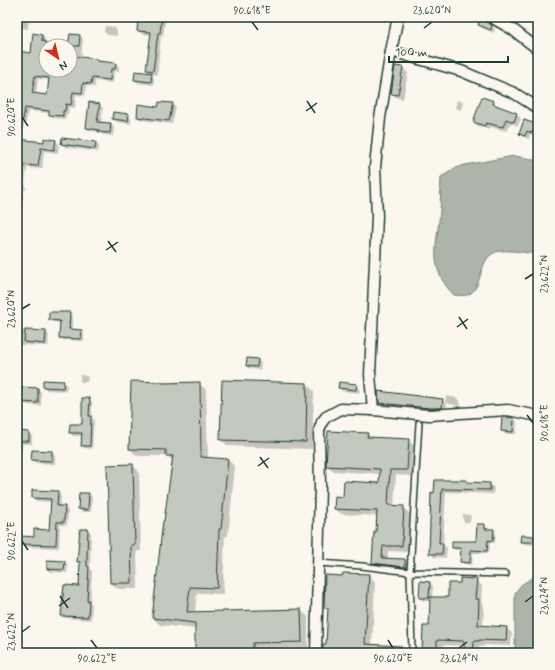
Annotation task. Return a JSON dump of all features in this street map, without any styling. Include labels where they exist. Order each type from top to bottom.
[{"type":"street","points":[[373,410],[370,375],[377,216],[375,167],[380,118],[398,17]]},
{"type":"street","points":[[491,17],[512,29],[538,49]]},
{"type":"street","points":[[391,51],[461,71],[514,93],[538,108]]},
{"type":"street","points":[[316,653],[319,431],[322,422],[326,417],[341,409],[429,415],[508,410],[538,416]]},
{"type":"lane","points":[[412,653],[410,572],[420,423]]},
{"type":"lane","points":[[318,563],[362,566],[410,572],[506,574]]},
{"type":"shaded area","points":[[514,156],[532,159],[538,163],[538,254],[515,251],[501,251],[493,253],[484,264],[473,292],[467,295],[454,295],[440,275],[437,266],[436,245],[440,211],[441,177],[456,168],[465,165]]},
{"type":"shaded area","points":[[538,574],[538,653],[515,653],[515,593],[521,585]]},
{"type":"building","points":[[138,17],[162,17],[160,33],[158,33],[153,71],[146,70],[151,32],[137,31]]},
{"type":"building","points":[[480,19],[492,25],[491,30],[478,25]]},
{"type":"building","points":[[33,33],[42,35],[42,38],[38,38],[38,76],[35,76],[32,93],[47,95],[49,78],[78,78],[78,57],[116,63],[115,69],[111,69],[110,80],[92,78],[91,84],[83,83],[82,93],[73,92],[71,105],[66,104],[65,111],[63,111],[63,116],[49,115],[49,111],[25,108],[23,120],[17,119],[17,51],[31,53]]},
{"type":"building","points":[[70,34],[80,35],[79,46],[78,38],[69,38]]},
{"type":"building","points":[[395,66],[403,67],[398,95],[391,94]]},
{"type":"building","points":[[135,71],[152,73],[151,82],[134,80]]},
{"type":"building","points":[[482,97],[494,101],[493,104],[517,113],[514,122],[506,119],[503,127],[486,123],[485,126],[473,122]]},
{"type":"building","points":[[89,102],[100,104],[97,122],[111,123],[110,133],[98,132],[99,130],[86,128]]},
{"type":"building","points":[[159,102],[173,103],[169,121],[137,117],[138,104],[158,107]]},
{"type":"building","points":[[113,112],[129,114],[128,121],[112,119]]},
{"type":"building","points":[[524,120],[536,124],[532,133],[527,131],[525,136],[519,134]]},
{"type":"building","points":[[44,138],[56,140],[54,150],[41,148],[38,166],[24,165],[22,180],[23,187],[17,186],[17,139],[44,142]]},
{"type":"building","points":[[62,138],[96,142],[95,149],[61,144]]},
{"type":"building","points":[[49,312],[70,312],[69,329],[82,330],[81,339],[59,338],[60,321],[49,320]]},
{"type":"building","points":[[25,330],[46,331],[45,344],[24,342]]},
{"type":"building","points":[[247,358],[258,359],[257,367],[246,366]]},
{"type":"building","points":[[43,380],[64,381],[63,388],[43,387]]},
{"type":"building","points":[[222,380],[307,383],[306,442],[220,440]]},
{"type":"building","points":[[131,381],[162,383],[200,382],[201,457],[228,459],[221,529],[219,529],[217,588],[190,587],[187,612],[301,609],[302,642],[253,643],[253,653],[195,653],[195,623],[152,618],[163,521],[173,456],[166,456],[166,450],[129,449]]},
{"type":"building","points":[[339,382],[357,384],[356,390],[338,388]]},
{"type":"building","points":[[22,387],[38,388],[38,403],[21,402]]},
{"type":"building","points":[[378,391],[443,399],[442,408],[379,403]]},
{"type":"building","points":[[82,398],[90,398],[90,446],[81,446],[82,433],[69,433],[70,424],[82,424]]},
{"type":"building","points":[[502,417],[514,418],[513,432],[501,431]]},
{"type":"building","points":[[17,431],[29,432],[29,441],[17,441]]},
{"type":"building","points":[[328,431],[368,433],[367,437],[409,439],[407,470],[390,470],[388,505],[404,506],[402,546],[383,546],[382,558],[405,559],[405,567],[372,563],[377,511],[334,509],[335,496],[343,497],[344,481],[379,483],[380,469],[326,466]]},
{"type":"building","points":[[32,450],[52,451],[52,461],[31,460]]},
{"type":"building","points":[[133,464],[135,545],[131,545],[132,583],[110,583],[107,465]]},
{"type":"building","points":[[435,480],[467,480],[466,482],[490,483],[490,490],[442,489],[439,543],[443,543],[442,554],[429,554],[431,492],[434,493]]},
{"type":"building","points":[[32,490],[58,491],[57,506],[65,506],[64,522],[57,522],[56,545],[20,544],[21,536],[34,537],[34,529],[49,530],[51,499],[32,498]]},
{"type":"building","points":[[79,493],[89,493],[88,510],[78,509]]},
{"type":"building","points":[[477,524],[485,524],[485,529],[494,529],[493,541],[488,540],[487,551],[471,550],[470,563],[460,562],[461,548],[452,548],[452,541],[476,541]]},
{"type":"building","points":[[80,529],[88,529],[88,617],[61,616],[64,585],[79,586],[80,562],[77,562]]},
{"type":"building","points":[[521,535],[534,536],[534,542],[520,542]]},
{"type":"building","points":[[47,560],[65,561],[64,570],[47,569]]},
{"type":"building","points":[[343,573],[369,574],[365,644],[402,646],[401,653],[323,653],[323,644],[326,644],[328,608],[324,608],[325,575],[342,576]]},
{"type":"building","points":[[460,578],[477,579],[475,599],[479,599],[478,625],[507,627],[506,641],[474,641],[473,653],[464,653],[464,641],[437,640],[437,653],[422,652],[423,626],[429,626],[430,597],[448,597],[448,583],[460,583]]},
{"type":"building","points":[[420,581],[430,582],[429,598],[419,598]]}]
